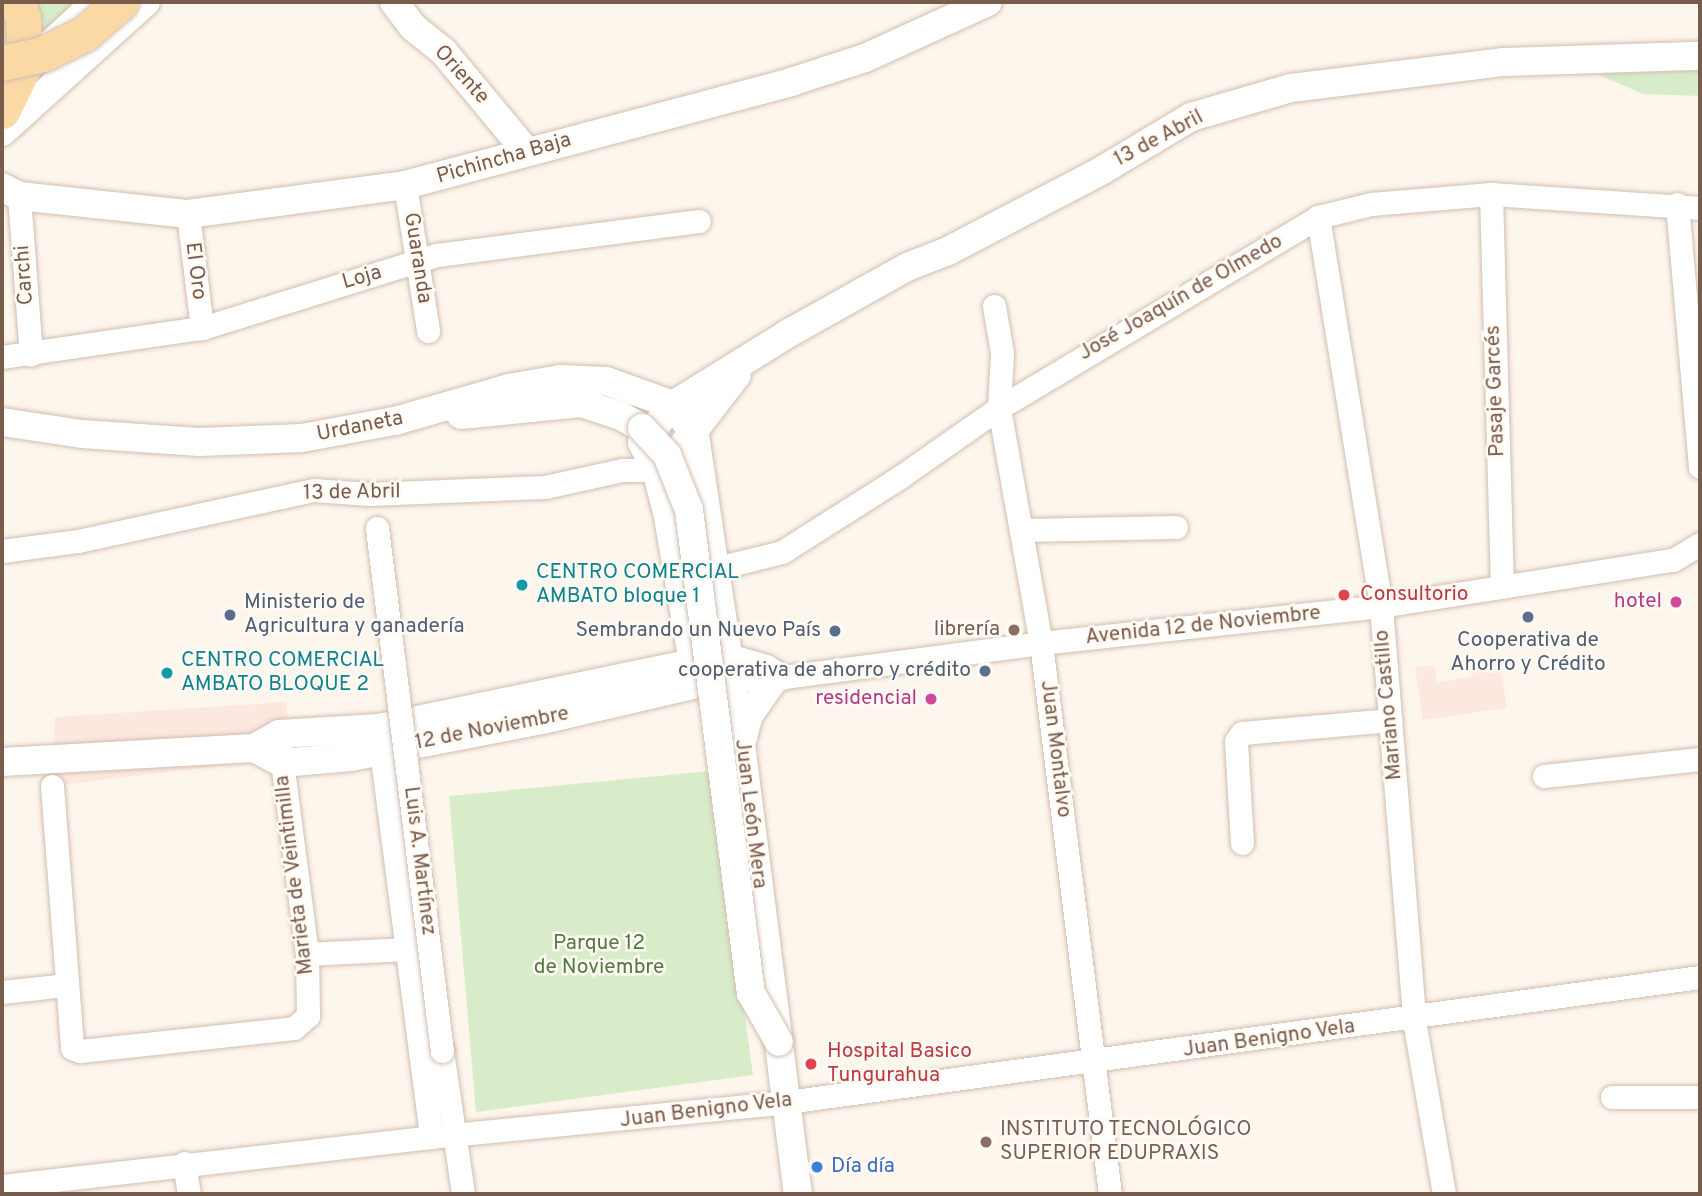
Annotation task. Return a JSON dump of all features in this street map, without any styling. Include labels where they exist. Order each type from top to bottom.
[{"type":"main road","points":[[2,111],[23,17],[17,2]]},
{"type":"main road","points":[[9,71],[83,34],[121,2]]},
{"type":"street","points":[[9,71],[91,2]]},
{"type":"street","points":[[2,132],[146,2]]},
{"type":"street","name":"Oriente","points":[[394,2],[413,27],[443,51],[527,152]]},
{"type":"street","name":"Pichincha Baja","points":[[10,192],[188,214],[405,185],[502,162],[527,152],[865,58],[988,2]]},
{"type":"street","name":"13 de Abril","points":[[622,470],[642,435],[673,405],[907,267],[948,251],[1101,171],[1191,117],[1291,88],[1504,62],[1700,56]]},
{"type":"street","name":"Guaranda","points":[[405,185],[428,331]]},
{"type":"street","name":"Carchi","points":[[10,192],[31,355]]},
{"type":"street","name":"José Joaquín de Olmedo","points":[[713,569],[782,552],[900,477],[999,408],[1318,218],[1371,204],[1491,194],[1677,204],[1700,208]]},
{"type":"street","name":"Pasaje Garcés","points":[[1491,194],[1502,587]]},
{"type":"street","points":[[1677,204],[1700,467]]},
{"type":"street","name":"El Oro","points":[[188,214],[202,328]]},
{"type":"street","name":"Mariano Castillo","points":[[1318,218],[1381,606],[1414,1020],[1444,1194]]},
{"type":"street","name":"Loja","points":[[2,357],[31,355],[202,328],[418,261],[699,221]]},
{"type":"street","name":"Juan Montalvo","points":[[994,306],[1002,353],[999,408],[1041,643],[1110,1194]]},
{"type":"street","name":"13 de Abril","points":[[2,551],[78,541],[314,490],[369,494],[545,487],[622,470],[656,470],[695,435],[747,362]]},
{"type":"street","name":"Urdaneta","points":[[2,422],[82,434],[199,442],[302,438],[395,421],[509,388],[560,379],[606,381],[673,405]]},
{"type":"street","points":[[395,421],[581,403],[619,415],[667,455],[689,510],[751,993],[779,1042]]},
{"type":"street","points":[[673,405],[695,435]]},
{"type":"street","points":[[642,435],[656,470],[668,516],[693,663]]},
{"type":"street","name":"Juan León Mera","points":[[695,435],[741,744],[798,1194]]},
{"type":"street","name":"Luis A. Martínez","points":[[369,494],[377,528],[442,1051],[463,1194]]},
{"type":"street","points":[[1021,530],[1176,527]]},
{"type":"street","name":"Avenida 12 de Noviembre","points":[[777,680],[1041,643],[1381,606],[1673,559],[1700,544]]},
{"type":"street","name":"12 de Noviembre","points":[[282,763],[693,663],[729,666]]},
{"type":"street","points":[[729,666],[766,666],[777,680],[749,715],[741,744]]},
{"type":"street","name":"12 de Noviembre","points":[[2,762],[254,748],[279,734],[379,739],[542,720],[729,666]]},
{"type":"street","points":[[1242,842],[1236,741],[1242,733],[1390,720]]},
{"type":"street","name":"Marieta de Veintimilla","points":[[52,786],[70,1040],[80,1051],[294,1028],[308,1016],[307,954],[279,734]]},
{"type":"street","name":"Luis A. Martínez","points":[[379,739],[431,1137]]},
{"type":"street","points":[[254,748],[282,763]]},
{"type":"street","points":[[1544,776],[1700,759]]},
{"type":"street","points":[[307,954],[406,949]]},
{"type":"street","name":"Juan Benigno Vela","points":[[2,1186],[454,1134],[787,1102],[1414,1020],[1700,977]]},
{"type":"street","points":[[2,992],[65,985]]},
{"type":"street","points":[[1612,1097],[1700,1097]]},
{"type":"street","points":[[184,1163],[189,1194]]},
{"type":"shaded area","points":[[1499,658],[1507,708],[1423,720],[1415,668],[1434,665],[1437,682],[1472,677],[1470,662]]},
{"type":"shaded area","points":[[286,702],[292,757],[52,786],[55,717]]},
{"type":"green space","points":[[2,2],[91,2],[40,42],[2,44]]},
{"type":"green space","points":[[1659,60],[1700,60],[1700,96],[1643,94],[1597,74]]},
{"type":"green space","name":"Parque 12 de Noviembre","points":[[711,771],[753,1075],[476,1112],[449,796]]},
{"type":"place","name":"CENTRO COMERCIAL AMBATO bloque 1","points":[[522,585]]},
{"type":"place","name":"Consultorio","points":[[1344,595]]},
{"type":"place","name":"hotel","points":[[1676,602]]},
{"type":"place","name":"Ministerio de Agricultura y ganadería","points":[[230,615]]},
{"type":"place","name":"Cooperativa de Ahorro y Crédito","points":[[1528,617]]},
{"type":"place","name":"librería","points":[[1014,630]]},
{"type":"place","name":"Sembrando un Nuevo País","points":[[835,631]]},
{"type":"place","name":"cooperativa de ahorro y crédito","points":[[985,671]]},
{"type":"place","name":"CENTRO COMERCIAL AMBATO BLOQUE 2","points":[[167,673]]},
{"type":"place","name":"residencial","points":[[931,699]]},
{"type":"place","name":"Hospital Basico Tungurahua","points":[[811,1064]]},
{"type":"place","name":"INSTITUTO TECNOLÓGICO SUPERIOR EDUPRAXIS","points":[[986,1142]]},
{"type":"place","name":"Día día","points":[[817,1167]]}]
